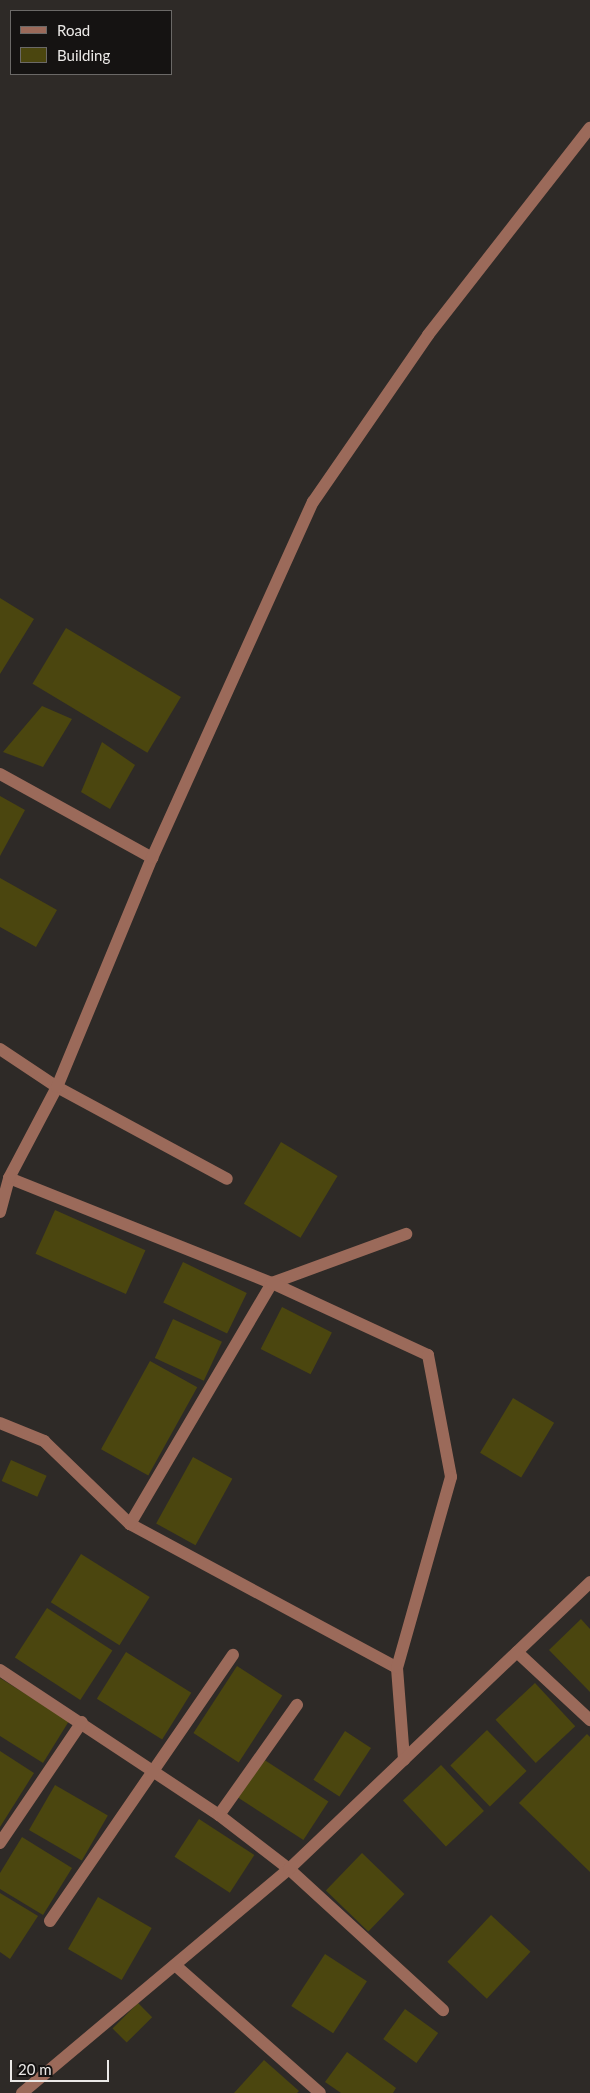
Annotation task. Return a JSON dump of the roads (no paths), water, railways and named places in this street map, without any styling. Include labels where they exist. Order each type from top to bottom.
[{"type":"street","points":[[0,1212],[9,1178],[57,1087],[152,858],[313,502],[428,335],[590,128]]},
{"type":"street","points":[[0,774],[152,858]]},
{"type":"street","points":[[0,1049],[57,1087],[227,1179]]},
{"type":"street","points":[[9,1178],[272,1283],[428,1355],[452,1477],[397,1668],[404,1760]]},
{"type":"street","points":[[130,1524],[272,1283],[406,1234]]},
{"type":"street","points":[[0,1423],[44,1442],[130,1524],[397,1668]]},
{"type":"street","points":[[22,2093],[289,1869],[590,1582]]},
{"type":"street","points":[[517,1652],[590,1720]]},
{"type":"street","points":[[50,1921],[233,1655]]},
{"type":"street","points":[[0,1670],[154,1769],[219,1815],[289,1869],[443,2010]]},
{"type":"street","points":[[219,1815],[297,1705]]},
{"type":"street","points":[[0,1843],[82,1722]]},
{"type":"street","points":[[175,1965],[320,2093]]}]
